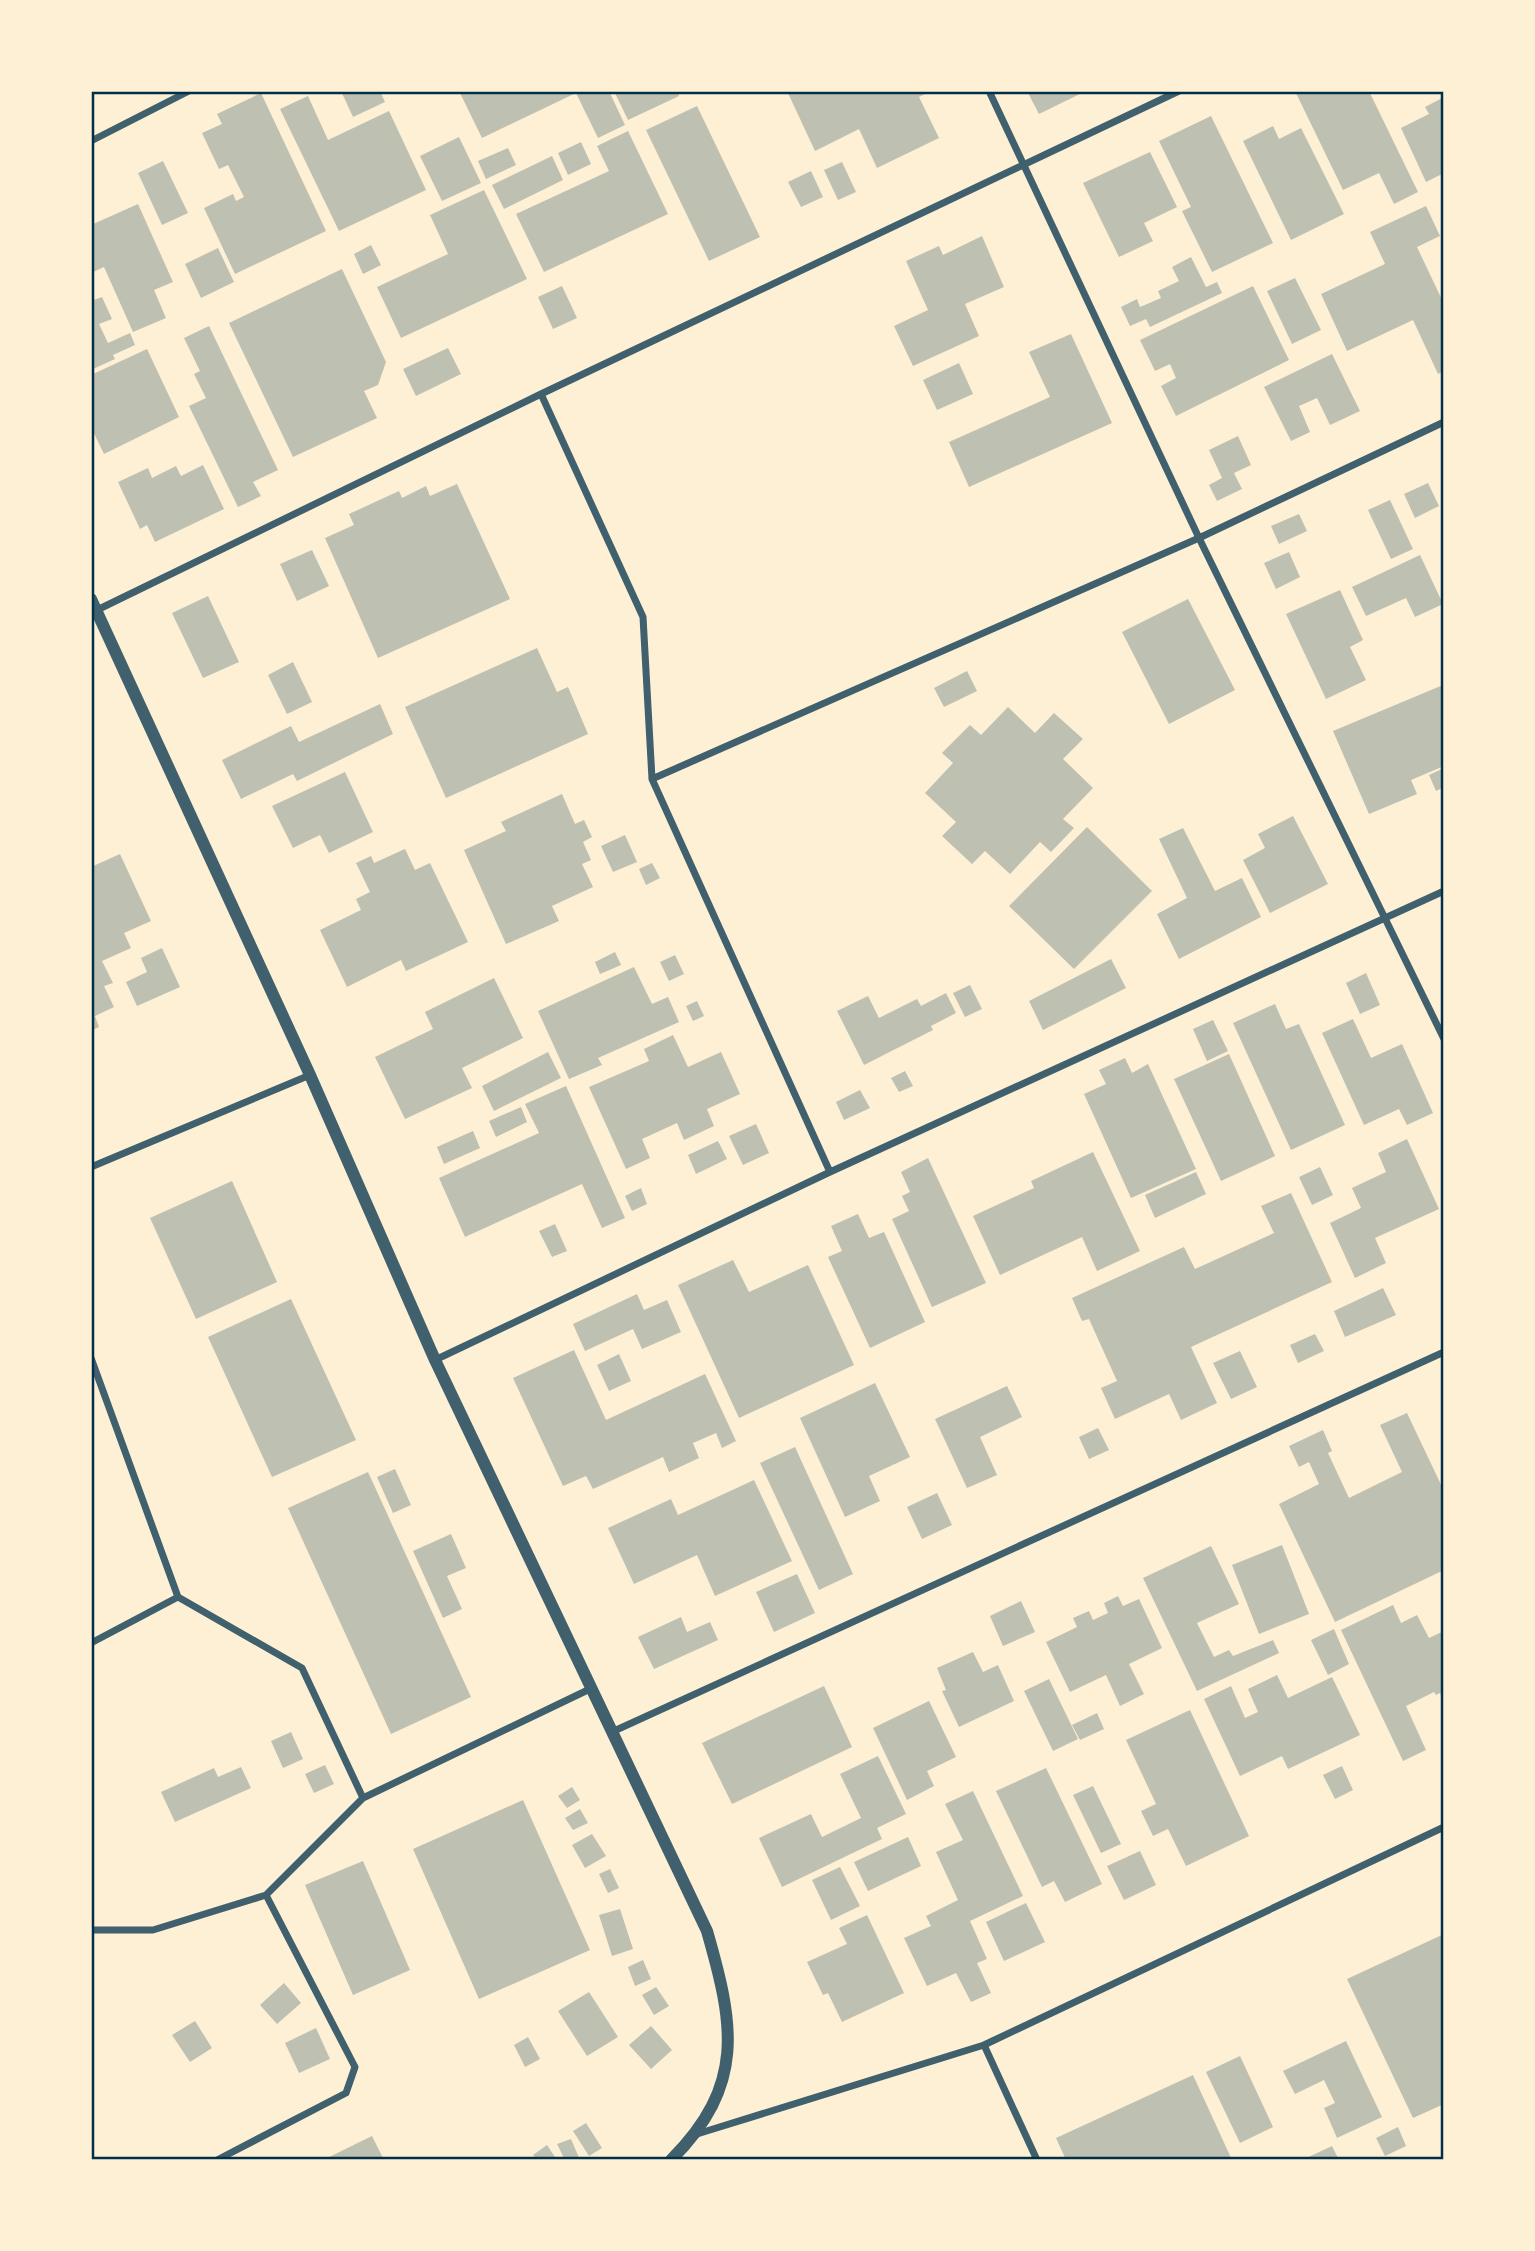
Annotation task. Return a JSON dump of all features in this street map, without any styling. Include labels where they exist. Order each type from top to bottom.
[{"type":"street","points":[[91,141],[189,91]]},
{"type":"street","points":[[989,91],[1199,538],[1444,1039]]},
{"type":"street","points":[[671,2160],[697,2134],[721,2087],[730,2054],[729,2025],[721,1977],[707,1931],[435,1360],[310,1074],[93,607],[1179,91]]},
{"type":"street","points":[[541,394],[643,617],[653,779],[830,1172]]},
{"type":"street","points":[[653,779],[1199,538],[1444,422]]},
{"type":"street","points":[[435,1360],[830,1172],[1444,891]]},
{"type":"street","points":[[91,1167],[310,1074]]},
{"type":"street","points":[[614,1731],[1444,1352]]},
{"type":"street","points":[[91,1358],[178,1597],[302,1668],[363,1798]]},
{"type":"street","points":[[91,1643],[178,1597]]},
{"type":"street","points":[[91,1930],[153,1930],[266,1895],[363,1798],[592,1688]]},
{"type":"street","points":[[697,2134],[984,2045],[1444,1828]]},
{"type":"street","points":[[217,2160],[346,2093],[355,2067],[266,1895]]},
{"type":"street","points":[[984,2045],[1037,2160]]},
{"type":"building","points":[[341,91],[380,91],[385,102],[353,117]]},
{"type":"building","points":[[459,91],[609,91],[625,125],[598,138],[576,93],[482,138]]},
{"type":"building","points":[[614,91],[677,91],[679,96],[628,120]]},
{"type":"building","points":[[787,91],[931,91],[919,97],[939,138],[877,168],[859,129],[815,151]]},
{"type":"building","points":[[1027,91],[1086,91],[1039,114]]},
{"type":"building","points":[[1295,91],[1369,91],[1418,192],[1394,204],[1379,173],[1343,190]]},
{"type":"building","points":[[261,93],[326,231],[235,274],[204,208],[233,194],[236,201],[244,197],[228,165],[219,169],[202,133],[222,124],[217,114]]},
{"type":"building","points":[[308,96],[328,140],[389,111],[426,190],[339,231],[280,109]]},
{"type":"building","points":[[1444,97],[1444,173],[1426,182],[1401,128],[1429,114],[1425,107]]},
{"type":"building","points":[[697,106],[760,237],[709,261],[646,130]]},
{"type":"building","points":[[1211,116],[1273,243],[1212,272],[1182,211],[1191,207],[1159,141]]},
{"type":"building","points":[[1273,126],[1279,139],[1301,128],[1344,214],[1291,240],[1243,141]]},
{"type":"building","points":[[628,131],[668,214],[544,272],[516,214],[609,171],[597,146]]},
{"type":"building","points":[[459,137],[481,183],[442,201],[420,156]]},
{"type":"building","points":[[581,142],[591,164],[568,175],[558,153]]},
{"type":"building","points":[[508,148],[516,165],[486,179],[478,161]]},
{"type":"building","points":[[1150,152],[1177,207],[1144,223],[1153,241],[1119,257],[1083,183]]},
{"type":"building","points":[[552,156],[563,180],[504,209],[492,185]]},
{"type":"building","points":[[163,161],[188,213],[162,225],[138,173]]},
{"type":"building","points":[[842,162],[856,192],[838,200],[824,170]]},
{"type":"building","points":[[811,171],[823,197],[801,207],[788,182]]},
{"type":"building","points":[[484,190],[527,279],[401,338],[377,287],[448,254],[430,215]]},
{"type":"building","points":[[138,204],[173,282],[154,290],[166,318],[133,332],[104,267],[91,273],[91,225]]},
{"type":"building","points":[[1426,206],[1440,236],[1417,247],[1444,304],[1444,371],[1438,374],[1413,320],[1347,351],[1321,294],[1385,264],[1370,232]]},
{"type":"building","points":[[982,236],[1004,287],[965,304],[979,336],[913,366],[894,326],[928,310],[906,261],[939,246],[943,255]]},
{"type":"building","points":[[371,245],[381,265],[363,274],[354,254]]},
{"type":"building","points":[[218,248],[234,282],[201,298],[185,264]]},
{"type":"building","points":[[1191,257],[1206,287],[1217,282],[1222,293],[1150,327],[1146,319],[1130,326],[1121,307],[1137,299],[1140,307],[1161,298],[1158,291],[1179,281],[1172,267]]},
{"type":"building","points":[[342,269],[386,362],[378,385],[364,391],[377,418],[293,457],[229,323]]},
{"type":"building","points":[[1295,278],[1321,330],[1292,344],[1267,291]]},
{"type":"building","points":[[562,286],[577,318],[553,329],[538,297]]},
{"type":"building","points":[[1253,286],[1289,360],[1176,416],[1161,386],[1176,378],[1170,364],[1155,371],[1140,340]]},
{"type":"building","points":[[102,297],[112,319],[99,324],[108,343],[130,333],[135,345],[113,355],[115,359],[91,370],[91,301]]},
{"type":"building","points":[[209,326],[278,470],[253,482],[261,496],[238,507],[189,406],[206,398],[194,374],[200,371],[184,338]]},
{"type":"building","points":[[1071,334],[1112,423],[969,487],[949,442],[1050,397],[1029,352]]},
{"type":"building","points":[[448,348],[461,374],[416,396],[403,369]]},
{"type":"building","points":[[147,349],[179,417],[104,454],[91,427],[91,375]]},
{"type":"building","points":[[1332,354],[1360,411],[1330,425],[1317,398],[1299,406],[1310,432],[1291,441],[1264,387]]},
{"type":"building","points":[[959,363],[973,394],[937,410],[923,380]]},
{"type":"building","points":[[1238,436],[1251,465],[1234,473],[1242,489],[1217,501],[1209,485],[1222,478],[1209,450]]},
{"type":"building","points":[[203,465],[224,509],[155,542],[147,525],[140,529],[118,482],[148,468],[152,478],[176,466],[181,476]]},
{"type":"building","points":[[1428,483],[1439,506],[1415,518],[1404,494]]},
{"type":"building","points":[[457,484],[510,599],[378,658],[325,538],[354,525],[349,514],[399,491],[402,498],[426,486],[430,496]]},
{"type":"building","points":[[1390,500],[1413,549],[1391,559],[1368,510]]},
{"type":"building","points":[[1299,514],[1307,531],[1279,544],[1271,526]]},
{"type":"building","points":[[312,550],[329,586],[297,601],[280,564]]},
{"type":"building","points":[[1289,552],[1300,577],[1276,589],[1264,563]]},
{"type":"building","points":[[1420,555],[1443,604],[1415,617],[1406,598],[1366,616],[1352,587]]},
{"type":"building","points":[[1340,590],[1363,640],[1350,647],[1366,680],[1326,699],[1286,614]]},
{"type":"building","points":[[208,596],[239,662],[203,678],[172,613]]},
{"type":"building","points":[[1188,599],[1235,690],[1169,724],[1122,632]]},
{"type":"building","points":[[537,648],[557,692],[568,687],[588,734],[446,798],[405,707]]},
{"type":"building","points":[[293,662],[312,702],[287,714],[268,675]]},
{"type":"building","points":[[967,671],[977,691],[944,707],[934,688]]},
{"type":"building","points":[[1443,685],[1444,766],[1411,780],[1417,794],[1369,814],[1333,731]]},
{"type":"building","points":[[380,704],[393,734],[297,781],[293,774],[241,799],[222,760],[291,726],[299,742]]},
{"type":"building","points":[[1008,707],[1035,733],[1054,713],[1083,739],[1063,759],[1093,788],[1063,819],[1074,828],[1051,852],[1040,842],[1010,874],[985,851],[972,864],[942,836],[956,822],[925,793],[953,763],[942,753],[970,725],[981,735]]},
{"type":"building","points":[[1444,768],[1444,787],[1436,791],[1429,775]]},
{"type":"building","points":[[345,772],[373,832],[329,853],[320,835],[293,848],[272,806]]},
{"type":"building","points":[[562,794],[575,824],[584,820],[592,837],[583,842],[591,860],[582,864],[593,887],[552,906],[559,921],[506,944],[464,850],[506,831],[501,822]]},
{"type":"building","points":[[1293,816],[1328,884],[1270,913],[1243,860],[1265,848],[1258,834]]},
{"type":"building","points":[[1087,827],[1152,891],[1074,969],[1009,906]]},
{"type":"building","points":[[1183,828],[1215,891],[1242,878],[1261,917],[1179,959],[1157,914],[1187,898],[1159,839]]},
{"type":"building","points":[[625,835],[637,862],[613,872],[601,846]]},
{"type":"building","points":[[405,849],[415,870],[430,863],[468,942],[406,971],[401,960],[347,987],[320,930],[361,910],[356,899],[370,892],[356,863],[371,856],[374,863]]},
{"type":"building","points":[[120,854],[151,921],[124,933],[131,948],[102,961],[113,983],[104,986],[114,1007],[95,1016],[99,1027],[91,1031],[91,867]]},
{"type":"building","points":[[652,863],[660,878],[646,885],[639,869]]},
{"type":"building","points":[[162,948],[180,987],[137,1006],[126,982],[147,972],[141,958]]},
{"type":"building","points":[[615,952],[621,965],[600,974],[595,962]]},
{"type":"building","points":[[675,955],[684,974],[669,981],[660,962]]},
{"type":"building","points":[[1111,959],[1126,988],[1043,1030],[1029,1001]]},
{"type":"building","points":[[634,967],[652,1004],[668,997],[679,1022],[598,1058],[602,1065],[569,1079],[538,1011]]},
{"type":"building","points":[[1366,973],[1380,1005],[1360,1014],[1346,983]]},
{"type":"building","points":[[494,978],[523,1038],[462,1068],[472,1088],[405,1119],[375,1057],[433,1029],[425,1012]]},
{"type":"building","points":[[970,985],[982,1009],[965,1017],[953,993]]},
{"type":"building","points":[[946,993],[956,1013],[931,1026],[933,1030],[864,1065],[837,1011],[868,996],[879,1018],[917,999],[921,1006]]},
{"type":"building","points":[[697,1001],[704,1016],[693,1021],[686,1006]]},
{"type":"building","points":[[1275,1004],[1286,1029],[1299,1024],[1345,1125],[1291,1150],[1233,1023]]},
{"type":"building","points":[[1353,1019],[1371,1058],[1402,1044],[1433,1113],[1407,1125],[1399,1109],[1364,1125],[1322,1033]]},
{"type":"building","points":[[1213,1020],[1228,1051],[1207,1061],[1193,1029]]},
{"type":"building","points":[[673,1035],[688,1067],[721,1052],[740,1094],[707,1109],[714,1126],[684,1140],[677,1123],[642,1139],[650,1158],[626,1169],[589,1087],[649,1061],[644,1049]]},
{"type":"building","points":[[548,1052],[561,1078],[494,1111],[482,1086]]},
{"type":"building","points":[[1229,1054],[1275,1156],[1221,1181],[1174,1079]]},
{"type":"building","points":[[1125,1058],[1132,1073],[1148,1064],[1196,1169],[1131,1198],[1084,1094],[1106,1084],[1099,1070]]},
{"type":"building","points":[[905,1071],[913,1086],[899,1092],[891,1078]]},
{"type":"building","points":[[566,1086],[625,1218],[602,1228],[582,1184],[465,1237],[439,1178],[539,1133],[525,1104]]},
{"type":"building","points":[[860,1090],[870,1108],[844,1120],[836,1102]]},
{"type":"building","points":[[521,1107],[527,1122],[496,1137],[489,1121]]},
{"type":"building","points":[[756,1124],[769,1153],[743,1165],[729,1136]]},
{"type":"building","points":[[473,1131],[480,1148],[444,1164],[437,1147]]},
{"type":"building","points":[[1407,1139],[1439,1209],[1375,1238],[1386,1263],[1355,1278],[1330,1223],[1361,1208],[1352,1188],[1386,1172],[1378,1153]]},
{"type":"building","points":[[718,1141],[727,1159],[696,1174],[688,1155]]},
{"type":"building","points":[[1093,1152],[1140,1251],[1097,1271],[1082,1237],[1000,1275],[973,1216],[1034,1188],[1031,1181]]},
{"type":"building","points":[[928,1158],[986,1283],[932,1307],[892,1219],[909,1211],[902,1196],[910,1192],[901,1172]]},
{"type":"building","points":[[1320,1167],[1333,1195],[1312,1205],[1299,1177]]},
{"type":"building","points":[[1196,1172],[1206,1194],[1155,1218],[1145,1195]]},
{"type":"building","points":[[232,1181],[277,1282],[196,1319],[150,1218]]},
{"type":"building","points":[[641,1188],[647,1204],[632,1211],[625,1196]]},
{"type":"building","points":[[1291,1193],[1332,1282],[1191,1347],[1217,1403],[1181,1420],[1169,1394],[1115,1419],[1101,1388],[1117,1381],[1089,1319],[1082,1321],[1072,1298],[1184,1247],[1195,1269],[1274,1233],[1261,1206]]},
{"type":"building","points":[[858,1214],[869,1238],[884,1232],[925,1322],[870,1348],[828,1257],[842,1251],[831,1226]]},
{"type":"building","points":[[555,1224],[567,1251],[552,1257],[539,1231]]},
{"type":"building","points":[[733,1260],[749,1292],[808,1265],[854,1365],[739,1418],[678,1285]]},
{"type":"building","points":[[1383,1288],[1396,1315],[1345,1337],[1334,1311]]},
{"type":"building","points":[[637,1294],[644,1310],[667,1300],[681,1332],[642,1349],[633,1329],[585,1351],[573,1324]]},
{"type":"building","points":[[291,1299],[356,1440],[272,1477],[208,1337]]},
{"type":"building","points":[[1315,1334],[1324,1351],[1298,1363],[1290,1345]]},
{"type":"building","points":[[574,1350],[606,1420],[705,1374],[736,1441],[722,1448],[716,1433],[693,1443],[699,1458],[669,1472],[663,1457],[593,1489],[586,1476],[563,1486],[513,1378]]},
{"type":"building","points":[[1240,1351],[1257,1387],[1231,1399],[1213,1363]]},
{"type":"building","points":[[619,1354],[631,1381],[609,1391],[597,1365]]},
{"type":"building","points":[[875,1383],[910,1457],[869,1476],[880,1501],[845,1517],[800,1418]]},
{"type":"building","points":[[1007,1386],[1022,1417],[980,1437],[997,1475],[967,1488],[935,1419]]},
{"type":"building","points":[[1407,1413],[1444,1491],[1444,1570],[1335,1622],[1279,1504],[1319,1484],[1309,1462],[1299,1467],[1289,1446],[1323,1430],[1332,1451],[1328,1453],[1349,1498],[1402,1472],[1380,1425]]},
{"type":"building","points":[[1098,1428],[1109,1450],[1089,1459],[1079,1437]]},
{"type":"building","points":[[795,1447],[853,1574],[819,1590],[760,1463]]},
{"type":"building","points":[[395,1469],[411,1505],[393,1513],[377,1477]]},
{"type":"building","points":[[368,1472],[471,1697],[391,1734],[288,1508]]},
{"type":"building","points":[[754,1480],[792,1561],[715,1596],[697,1555],[634,1584],[608,1528],[671,1499],[678,1515]]},
{"type":"building","points":[[937,1493],[952,1525],[922,1539],[907,1507]]},
{"type":"building","points":[[451,1534],[466,1568],[447,1576],[462,1609],[443,1618],[413,1551]]},
{"type":"building","points":[[1282,1545],[1309,1614],[1259,1634],[1232,1565]]},
{"type":"building","points":[[1211,1546],[1239,1604],[1197,1623],[1214,1657],[1229,1650],[1233,1656],[1273,1640],[1279,1653],[1197,1691],[1143,1578]]},
{"type":"building","points":[[797,1574],[815,1613],[774,1632],[756,1592]]},
{"type":"building","points":[[1118,1596],[1123,1606],[1139,1599],[1162,1648],[1129,1664],[1144,1694],[1120,1706],[1106,1675],[1070,1692],[1046,1642],[1077,1627],[1073,1618],[1089,1611],[1093,1620],[1108,1613],[1104,1603]]},
{"type":"building","points":[[1021,1601],[1035,1632],[1003,1646],[990,1616]]},
{"type":"building","points":[[1393,1605],[1401,1623],[1417,1615],[1429,1638],[1444,1631],[1444,1702],[1440,1693],[1436,1695],[1434,1692],[1406,1706],[1426,1750],[1403,1761],[1341,1630]]},
{"type":"building","points":[[681,1617],[687,1632],[710,1622],[718,1640],[654,1669],[638,1637]]},
{"type":"building","points":[[1334,1629],[1349,1664],[1328,1675],[1311,1640]]},
{"type":"building","points":[[973,1652],[983,1672],[998,1665],[1014,1701],[959,1727],[942,1691],[946,1690],[937,1668]]},
{"type":"building","points":[[1277,1675],[1288,1698],[1332,1677],[1360,1735],[1288,1769],[1282,1756],[1240,1776],[1204,1699],[1231,1686],[1245,1718],[1258,1712],[1248,1689]]},
{"type":"building","points":[[1049,1679],[1078,1739],[1053,1751],[1024,1691]]},
{"type":"building","points":[[824,1686],[852,1747],[732,1804],[702,1743]]},
{"type":"building","points":[[929,1701],[956,1757],[927,1771],[934,1786],[907,1800],[873,1728]]},
{"type":"building","points":[[1190,1710],[1249,1836],[1186,1866],[1168,1829],[1153,1836],[1141,1811],[1156,1804],[1126,1740]]},
{"type":"building","points":[[1097,1713],[1104,1729],[1080,1740],[1072,1725]]},
{"type":"building","points":[[291,1732],[303,1759],[283,1768],[271,1741]]},
{"type":"building","points":[[878,1756],[906,1814],[877,1828],[882,1839],[782,1887],[759,1838],[811,1814],[822,1837],[861,1818],[840,1774]]},
{"type":"building","points":[[325,1765],[334,1784],[314,1793],[305,1774]]},
{"type":"building","points":[[1342,1766],[1353,1790],[1335,1799],[1323,1775]]},
{"type":"building","points":[[241,1767],[251,1788],[175,1822],[161,1792],[214,1768],[218,1777]]},
{"type":"building","points":[[1046,1768],[1102,1884],[1065,1902],[1054,1881],[1042,1887],[996,1791]]},
{"type":"building","points":[[1093,1786],[1121,1844],[1101,1853],[1073,1795]]},
{"type":"building","points":[[572,1787],[580,1800],[567,1808],[558,1796]]},
{"type":"building","points":[[973,1791],[1023,1896],[970,1921],[987,1959],[977,1963],[991,1993],[971,2002],[956,1973],[927,1986],[904,1938],[931,1926],[926,1916],[958,1900],[936,1852],[963,1840],[945,1804]]},
{"type":"building","points":[[523,1800],[590,1950],[479,1999],[413,1849]]},
{"type":"building","points":[[580,1809],[588,1823],[573,1830],[565,1818]]},
{"type":"building","points":[[592,1834],[606,1856],[585,1868],[572,1845]]},
{"type":"building","points":[[908,1837],[921,1866],[868,1891],[854,1862]]},
{"type":"building","points":[[1140,1851],[1156,1885],[1124,1900],[1107,1866]]},
{"type":"building","points":[[363,1861],[410,1970],[353,1995],[305,1885]]},
{"type":"building","points":[[840,1867],[860,1906],[831,1920],[812,1880]]},
{"type":"building","points":[[610,1869],[619,1888],[608,1893],[599,1874]]},
{"type":"building","points":[[1026,1903],[1045,1942],[1004,1961],[986,1922]]},
{"type":"building","points":[[620,1909],[633,1949],[612,1956],[599,1915]]},
{"type":"building","points":[[867,1915],[904,1993],[842,2022],[828,1993],[823,1995],[807,1962],[847,1944],[839,1928]]},
{"type":"building","points":[[1444,1934],[1444,2104],[1413,2118],[1347,1979]]},
{"type":"building","points":[[643,1960],[651,1979],[635,1986],[628,1967]]},
{"type":"building","points":[[284,1983],[301,2003],[277,2024],[260,2005]]},
{"type":"building","points":[[656,1987],[669,2006],[654,2015],[642,1995]]},
{"type":"building","points":[[589,1992],[618,2037],[587,2056],[558,2011]]},
{"type":"building","points":[[195,2021],[212,2048],[190,2062],[172,2035]]},
{"type":"building","points":[[651,2026],[672,2050],[651,2069],[629,2045]]},
{"type":"building","points":[[316,2028],[330,2059],[299,2073],[285,2043]]},
{"type":"building","points":[[528,2037],[540,2059],[525,2067],[514,2045]]},
{"type":"building","points":[[1346,2041],[1382,2117],[1337,2138],[1324,2108],[1335,2103],[1324,2080],[1295,2094],[1283,2071]]},
{"type":"building","points":[[1240,2056],[1273,2127],[1240,2143],[1206,2072]]},
{"type":"building","points":[[1193,2075],[1232,2160],[1066,2160],[1056,2138]]},
{"type":"building","points":[[586,2123],[602,2148],[589,2156],[573,2131]]},
{"type":"building","points":[[1398,2127],[1406,2146],[1385,2156],[1376,2138]]},
{"type":"building","points":[[372,2136],[384,2160],[323,2160]]},
{"type":"building","points":[[571,2139],[580,2160],[565,2160],[557,2144]]},
{"type":"building","points":[[547,2145],[557,2160],[537,2160],[533,2155]]},
{"type":"building","points":[[1332,2146],[1339,2160],[1302,2160]]}]
